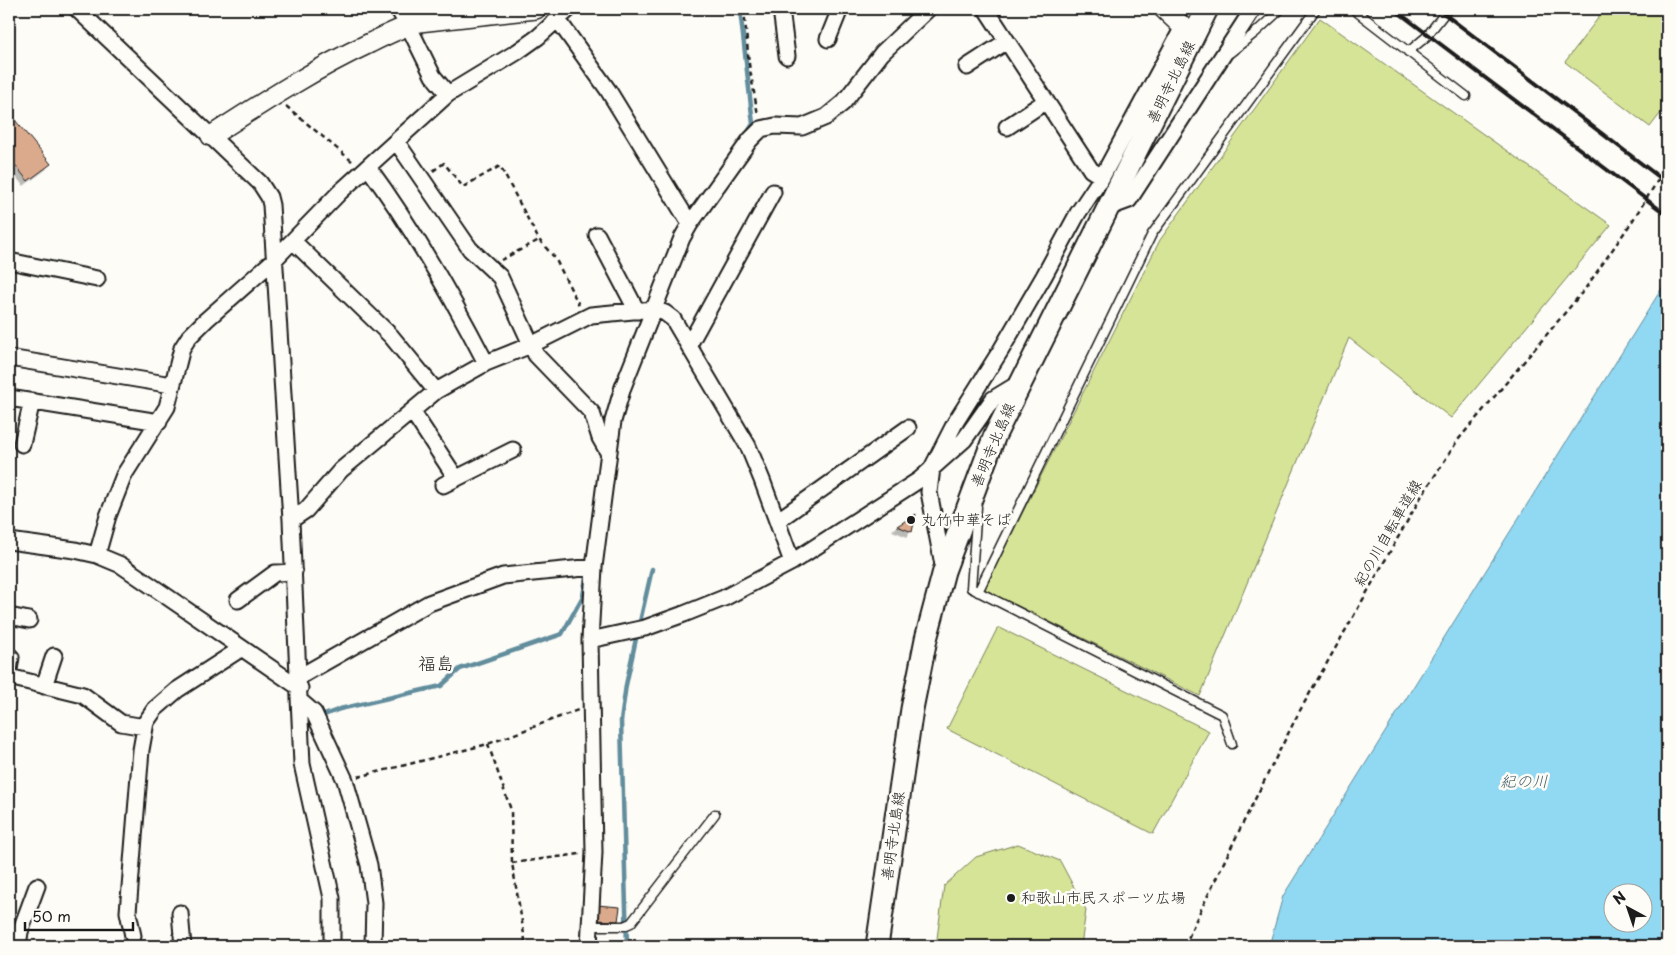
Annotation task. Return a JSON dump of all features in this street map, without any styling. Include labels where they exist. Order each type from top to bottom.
[{"type":"main road","name":"善明寺北島線","points":[[877,946],[912,709],[926,639],[944,571],[995,435],[1110,207],[1189,29],[1207,9]]},
{"type":"street","points":[[77,9],[260,183],[269,196],[291,520],[302,764],[332,898],[332,946]]},
{"type":"street","points":[[398,9],[433,76],[448,94]]},
{"type":"street","points":[[210,136],[274,96],[349,53],[408,25],[536,9]]},
{"type":"street","points":[[97,555],[108,516],[124,475],[167,407],[182,348],[189,337],[274,260],[340,192],[448,94],[538,38],[569,9]]},
{"type":"street","points":[[781,9],[787,56]]},
{"type":"street","points":[[828,39],[840,9]]},
{"type":"street","points":[[589,946],[594,852],[590,567],[604,446],[645,310],[690,224],[750,140],[761,129],[775,126],[802,127],[826,117],[843,103],[882,53],[928,9]]},
{"type":"street","points":[[986,9],[1091,170],[1102,177]]},
{"type":"street","points":[[944,571],[929,492],[932,468],[955,423],[1001,350],[1078,213],[1102,177],[1189,29],[1164,9]]},
{"type":"street","points":[[1110,207],[1129,200],[1253,9]]},
{"type":"street","points":[[558,20],[608,90],[690,224]]},
{"type":"street","points":[[967,67],[1007,41]]},
{"type":"street","points":[[1008,127],[1046,101]]},
{"type":"street","points":[[396,142],[470,249],[500,277],[536,355],[592,413],[604,446]]},
{"type":"street","points":[[366,169],[391,198],[453,299],[486,363]]},
{"type":"street","points":[[689,345],[773,192]]},
{"type":"street","points":[[597,235],[645,310]]},
{"type":"street","points":[[293,241],[391,336],[436,391]]},
{"type":"street","points":[[9,261],[97,279]]},
{"type":"street","points":[[291,520],[306,510],[341,470],[436,391],[486,363],[532,345],[592,315],[645,310],[665,313],[673,319],[748,446],[792,562]]},
{"type":"street","points":[[9,358],[172,385]]},
{"type":"street","points":[[590,640],[639,629],[724,598],[792,562],[919,480],[964,440],[993,399],[1021,382]]},
{"type":"street","points":[[9,398],[158,422]]},
{"type":"street","points":[[22,444],[32,402]]},
{"type":"street","points":[[412,411],[450,482],[513,450]]},
{"type":"street","points":[[777,521],[908,428]]},
{"type":"street","points":[[9,542],[76,550],[97,555],[121,565],[300,689],[316,717],[345,780],[368,865],[374,903],[373,946]]},
{"type":"street","points":[[300,689],[430,603],[503,576],[590,567]]},
{"type":"street","points":[[238,600],[275,573],[294,572]]},
{"type":"street","points":[[9,616],[29,620]]},
{"type":"street","points":[[133,936],[128,912],[141,750],[146,722],[166,698],[242,648]]},
{"type":"street","points":[[44,686],[54,656]]},
{"type":"street","points":[[9,677],[82,695],[121,723],[145,727]]},
{"type":"street","points":[[18,946],[20,932],[37,886]]},
{"type":"street","points":[[180,913],[183,946]]},
{"type":"lane","points":[[1219,62],[1281,9]]},
{"type":"lane","points":[[978,592],[1152,234],[1316,9]]},
{"type":"lane","points":[[1353,9],[1466,96]]},
{"type":"lane","points":[[1408,52],[1426,38],[1448,9]]},
{"type":"lane","points":[[978,480],[971,588],[1222,715],[1232,744]]},
{"type":"lane","points":[[590,926],[627,924],[715,814]]},
{"type":"path","points":[[744,9],[749,64],[761,129]]},
{"type":"path","points":[[274,96],[366,169]]},
{"type":"path","points":[[422,179],[444,163],[463,187],[500,166],[539,240],[555,258],[586,318]]},
{"type":"path","name":"紀の川自転車道線","points":[[1185,946],[1298,714],[1421,497],[1458,440],[1584,289],[1631,223],[1667,166]]},
{"type":"path","points":[[488,266],[539,240]]},
{"type":"path","points":[[345,780],[488,744],[591,705]]},
{"type":"path","points":[[488,744],[511,810],[512,863],[526,946]]},
{"type":"path","points":[[512,863],[594,852]]},
{"type":"green space","points":[[1605,9],[1667,9],[1667,105],[1650,127],[1565,62]]},
{"type":"green space","points":[[1320,18],[1611,225],[1451,418],[1349,338],[1200,696],[984,589],[1160,240]]},
{"type":"green space","points":[[998,627],[1209,731],[1153,834],[947,729]]},
{"type":"green space","name":"和歌山市民スポーツ広場","points":[[1018,844],[1060,861],[1086,910],[1081,946],[936,946],[944,886],[976,857]]},
{"type":"water","name":"紀の川","points":[[1667,280],[1667,946],[1269,946],[1283,896]]},
{"type":"building","points":[[15,120],[51,164],[28,181],[9,158],[9,124]]},
{"type":"building","name":"丸竹中華そば","points":[[916,514],[912,532],[897,526]]},
{"type":"building","points":[[597,905],[620,907],[618,921],[596,920]]},
{"type":"waterway","points":[[740,9],[753,124],[746,135]]},
{"type":"waterway","points":[[639,626],[652,569]]},
{"type":"waterway","points":[[319,717],[340,709],[441,686],[460,669],[562,634],[583,596],[587,572]]},
{"type":"waterway","points":[[627,946],[621,721],[626,685],[637,634]]},
{"type":"railway","points":[[1394,9],[1667,215]]},
{"type":"railway","points":[[1438,9],[1667,183]]},
{"type":"place","name":"丸竹中華そば","points":[[911,520]]},
{"type":"place","name":"和歌山市民スポーツ広場","points":[[1011,898]]},
{"type":"district","name":"福島","points":[[436,664]]}]
